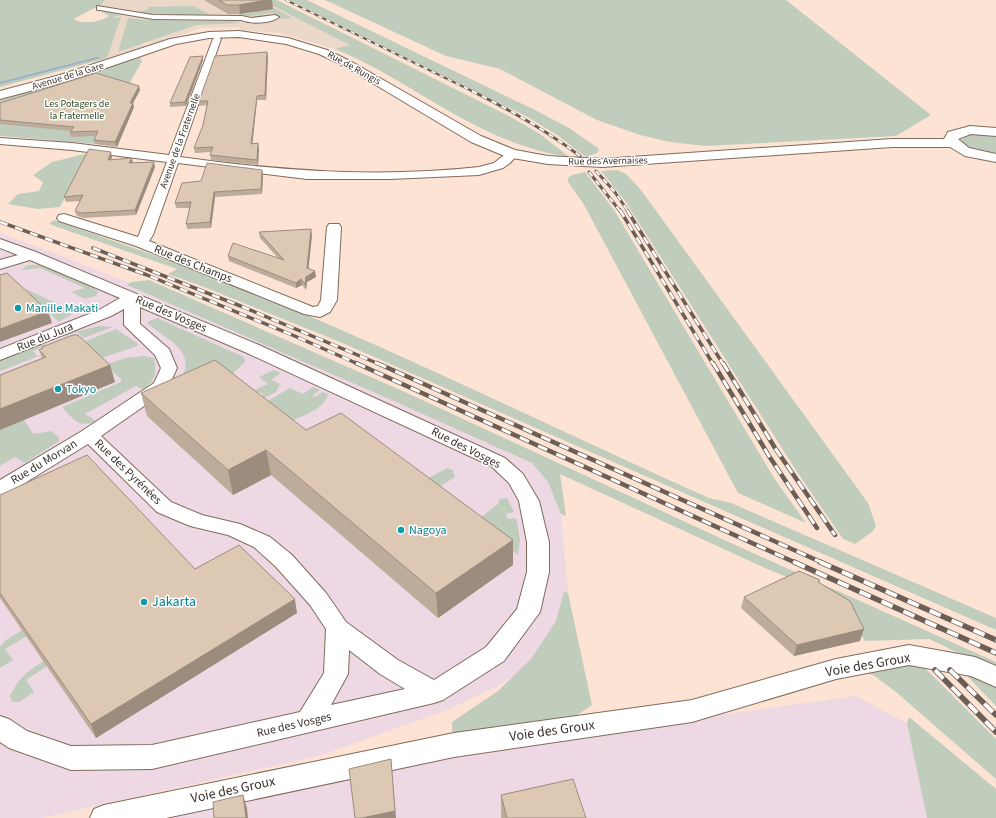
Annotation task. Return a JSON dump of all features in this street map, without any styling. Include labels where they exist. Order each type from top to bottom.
[{"type":"main road","name":"Rue de Rungis","points":[[135,54],[180,39],[213,34],[253,35],[288,41],[334,57],[476,139],[512,154]]},
{"type":"main road","name":"Avenue de la Gare","points":[[0,95],[64,78],[135,54]]},
{"type":"main road","points":[[996,132],[977,130],[960,132],[953,135],[951,139],[953,143],[971,153],[996,158]]},
{"type":"main road","name":"Rue des Avernaises","points":[[512,154],[548,160],[602,163],[892,144],[953,143]]},
{"type":"street","points":[[110,0],[97,10],[153,17],[242,18],[251,21],[275,17]]},
{"type":"street","name":"Avenue de la Fraternelle","points":[[141,243],[146,235],[217,39]]},
{"type":"street","points":[[0,141],[94,148],[241,168],[306,175],[391,176],[477,171],[493,167],[508,160],[512,154]]},
{"type":"street","name":"Rue des Champs","points":[[64,218],[141,243],[310,311],[320,312],[325,309],[329,300],[334,227]]},
{"type":"street","name":"Rue des Vosges","points":[[0,243],[30,254],[254,349],[498,462],[516,479],[530,501],[538,542],[538,572],[528,612],[496,654],[434,693],[152,757],[71,758],[18,740],[0,727]]},
{"type":"street","points":[[0,265],[30,254]]},
{"type":"street","name":"Rue du Jura","points":[[0,355],[105,313],[132,298]]},
{"type":"street","name":"Rue du Morvan","points":[[0,489],[89,435],[161,386],[169,368],[163,352],[132,325],[132,298]]},
{"type":"street","name":"Rue des Pyrénées","points":[[89,435],[164,507],[197,521],[233,529],[262,542],[284,561],[318,599],[338,628],[390,667],[434,693]]},
{"type":"street","points":[[310,721],[336,674],[338,628]]},
{"type":"street","name":"Voie des Groux","points":[[104,818],[454,745],[692,711],[836,669],[909,655],[974,667],[996,678]]},
{"type":"shaded area","points":[[95,0],[261,0],[351,45],[335,49],[279,33],[242,30],[239,27],[201,28],[153,44],[145,42],[141,44],[148,46],[107,58],[119,17],[94,3]]},
{"type":"shaded area","points":[[0,233],[155,293],[532,463],[548,482],[561,514],[568,593],[563,623],[545,653],[502,684],[447,710],[319,756],[42,818],[0,818]]},
{"type":"shaded area","points":[[856,696],[907,723],[927,818],[161,818],[390,766],[537,740]]},
{"type":"green space","points":[[0,0],[105,0],[101,5],[75,18],[75,20],[93,22],[102,20],[109,16],[101,11],[108,11],[121,15],[112,18],[121,17],[107,58],[0,87]]},
{"type":"green space","points":[[258,0],[293,18],[282,19],[272,13],[250,16],[231,16],[260,11]]},
{"type":"green space","points":[[261,0],[277,0],[507,115],[540,134],[568,156],[521,145],[473,124],[382,72],[335,49],[350,45]]},
{"type":"green space","points":[[289,0],[307,0],[537,111],[569,128],[599,150],[597,153],[586,157],[557,135],[526,116]]},
{"type":"green space","points":[[325,0],[786,0],[931,115],[896,136],[706,146],[670,142],[640,135],[597,120],[500,69],[446,56]]},
{"type":"green space","points":[[193,6],[211,15],[150,15],[137,13],[149,9],[147,7]]},
{"type":"green space","points":[[128,18],[146,20],[233,21],[240,23],[196,25],[118,52]]},
{"type":"green space","name":"Les Potagers de la Fraternelle","points":[[140,57],[142,61],[96,144],[0,136],[0,100]]},
{"type":"green space","points":[[971,134],[996,135],[996,154],[976,151],[963,144],[961,140]]},
{"type":"green space","points":[[89,153],[60,207],[38,209],[8,204],[18,194],[39,191],[43,182],[33,175],[52,162]]},
{"type":"green space","points":[[617,170],[626,174],[641,190],[868,503],[876,526],[872,532],[855,544],[843,539],[797,472],[625,201],[601,171]]},
{"type":"green space","points":[[585,172],[614,210],[774,478],[806,523],[738,493],[583,203],[568,182],[568,178],[572,175]]},
{"type":"green space","points":[[54,220],[225,281],[365,340],[709,498],[731,503],[996,618],[996,630],[340,342],[168,274],[177,269],[49,224]]},
{"type":"green space","points":[[28,265],[41,265],[88,284],[98,292],[96,296],[85,299],[71,292],[85,288],[40,268],[21,270]]},
{"type":"green space","points":[[149,280],[405,392],[733,544],[996,662],[996,671],[929,639],[865,641],[835,596],[767,569],[560,474],[566,516],[561,514],[548,482],[532,463],[127,285],[131,282]]},
{"type":"green space","points":[[24,288],[68,309],[74,309],[75,305],[79,307],[79,310],[59,322]]},
{"type":"green space","points":[[157,318],[244,357],[245,362],[229,377],[149,414],[144,410],[176,385],[185,370],[185,361],[179,348],[147,322]]},
{"type":"green space","points":[[99,326],[113,327],[64,345],[83,337],[77,332],[63,337],[64,334],[76,329],[78,331]]},
{"type":"green space","points":[[116,329],[138,344],[137,346],[99,359],[53,354]]},
{"type":"green space","points":[[37,344],[49,345],[33,351],[37,356],[60,348],[0,371],[0,358]]},
{"type":"green space","points":[[144,356],[154,358],[155,372],[151,383],[143,389],[136,386],[85,414],[96,421],[85,424],[77,422],[62,407],[121,382],[121,379],[105,365],[125,358]]},
{"type":"green space","points":[[274,370],[281,373],[271,380],[280,384],[276,392],[258,401],[256,399],[264,395],[260,392],[250,396],[250,392],[268,384],[259,377]]},
{"type":"green space","points":[[313,387],[320,390],[312,396],[315,397],[322,392],[328,394],[326,399],[311,412],[287,423],[262,404],[290,388],[303,394]]},
{"type":"green space","points":[[24,420],[33,434],[52,431],[59,438],[59,441],[25,463],[15,457],[0,466],[0,430]]},
{"type":"green space","points":[[447,468],[453,470],[455,477],[433,491],[421,482]]},
{"type":"green space","points":[[507,498],[514,512],[506,514],[508,519],[515,518],[517,521],[520,541],[518,555],[475,522],[498,504],[500,499]]},
{"type":"green space","points":[[564,592],[568,593],[592,705],[556,729],[453,743],[452,722],[498,691],[531,659],[556,621]]},
{"type":"green space","points":[[22,630],[27,636],[5,649],[13,660],[0,668],[0,647],[5,641]]},
{"type":"green space","points":[[44,661],[47,666],[26,680],[34,692],[19,702],[12,702],[10,696],[20,680],[33,668]]},
{"type":"green space","points":[[876,661],[923,666],[996,739],[996,779],[896,692],[876,677],[859,668]]},
{"type":"green space","points":[[967,676],[976,678],[996,688],[996,706]]},
{"type":"green space","points":[[909,717],[996,789],[996,818],[927,818],[907,723]]},
{"type":"building","points":[[219,0],[267,0],[239,5],[227,5]]},
{"type":"building","points":[[267,52],[265,95],[257,96],[251,144],[258,143],[257,160],[210,155],[213,147],[194,148],[203,125],[208,101],[199,101],[215,56]]},
{"type":"building","points":[[203,56],[185,102],[170,103],[190,57]]},
{"type":"building","name":"Les Potagers de la Fraternelle","points":[[96,73],[139,86],[130,103],[133,103],[115,142],[94,140],[98,131],[70,132],[74,127],[0,120],[0,103]]},
{"type":"building","points":[[89,149],[111,152],[108,160],[132,158],[129,163],[154,162],[135,210],[81,213],[75,211],[83,195],[64,197]]},
{"type":"building","points":[[207,163],[262,170],[261,189],[214,192],[210,222],[186,224],[191,202],[175,203],[182,183],[201,181]]},
{"type":"building","points":[[311,229],[307,268],[315,271],[306,277],[305,284],[301,279],[296,283],[228,256],[233,243],[284,260],[259,232]]},
{"type":"building","name":"Manille Makati","points":[[7,273],[48,311],[0,329],[0,275]]},
{"type":"building","points":[[73,335],[78,335],[110,365],[0,409],[0,375],[46,357],[39,350],[43,348],[42,347]]},
{"type":"building","name":"Nagoya","points":[[215,360],[306,430],[341,413],[513,540],[436,593],[266,450],[228,470],[141,393]]},
{"type":"building","name":"Jakarta","points":[[87,455],[195,569],[239,545],[295,599],[91,724],[0,593],[0,495]]},
{"type":"building","points":[[799,571],[820,580],[818,582],[850,601],[864,629],[797,645],[744,597]]},
{"type":"building","points":[[391,759],[395,811],[362,818],[355,818],[349,769]]},
{"type":"building","points":[[573,779],[586,818],[507,818],[501,795]]},
{"type":"building","points":[[243,795],[246,818],[214,818],[213,802]]},
{"type":"waterway","points":[[0,83],[98,58]]},
{"type":"railway","points":[[286,0],[472,91]]},
{"type":"railway","points":[[472,91],[528,121],[580,156]]},
{"type":"railway","points":[[596,171],[614,191],[628,211]]},
{"type":"railway","points":[[589,172],[620,211]]},
{"type":"railway","points":[[620,210],[713,364]]},
{"type":"railway","points":[[627,210],[723,364]]},
{"type":"railway","points":[[0,222],[147,275],[358,364]]},
{"type":"railway","points":[[93,248],[243,307],[379,364]]},
{"type":"railway","points":[[356,363],[796,563]]},
{"type":"railway","points":[[377,363],[823,563]]},
{"type":"railway","points":[[713,363],[769,456],[817,528]]},
{"type":"railway","points":[[723,363],[775,448],[835,535]]},
{"type":"railway","points":[[794,562],[996,653]]},
{"type":"railway","points":[[820,562],[996,640]]},
{"type":"railway","points":[[935,670],[996,732]]},
{"type":"railway","points":[[950,670],[996,715]]},
{"type":"place","name":"Manille Makati","points":[[18,308]]},
{"type":"place","name":"Tokyo","points":[[58,389]]},
{"type":"place","name":"Nagoya","points":[[401,530]]},
{"type":"place","name":"Jakarta","points":[[144,602]]}]
